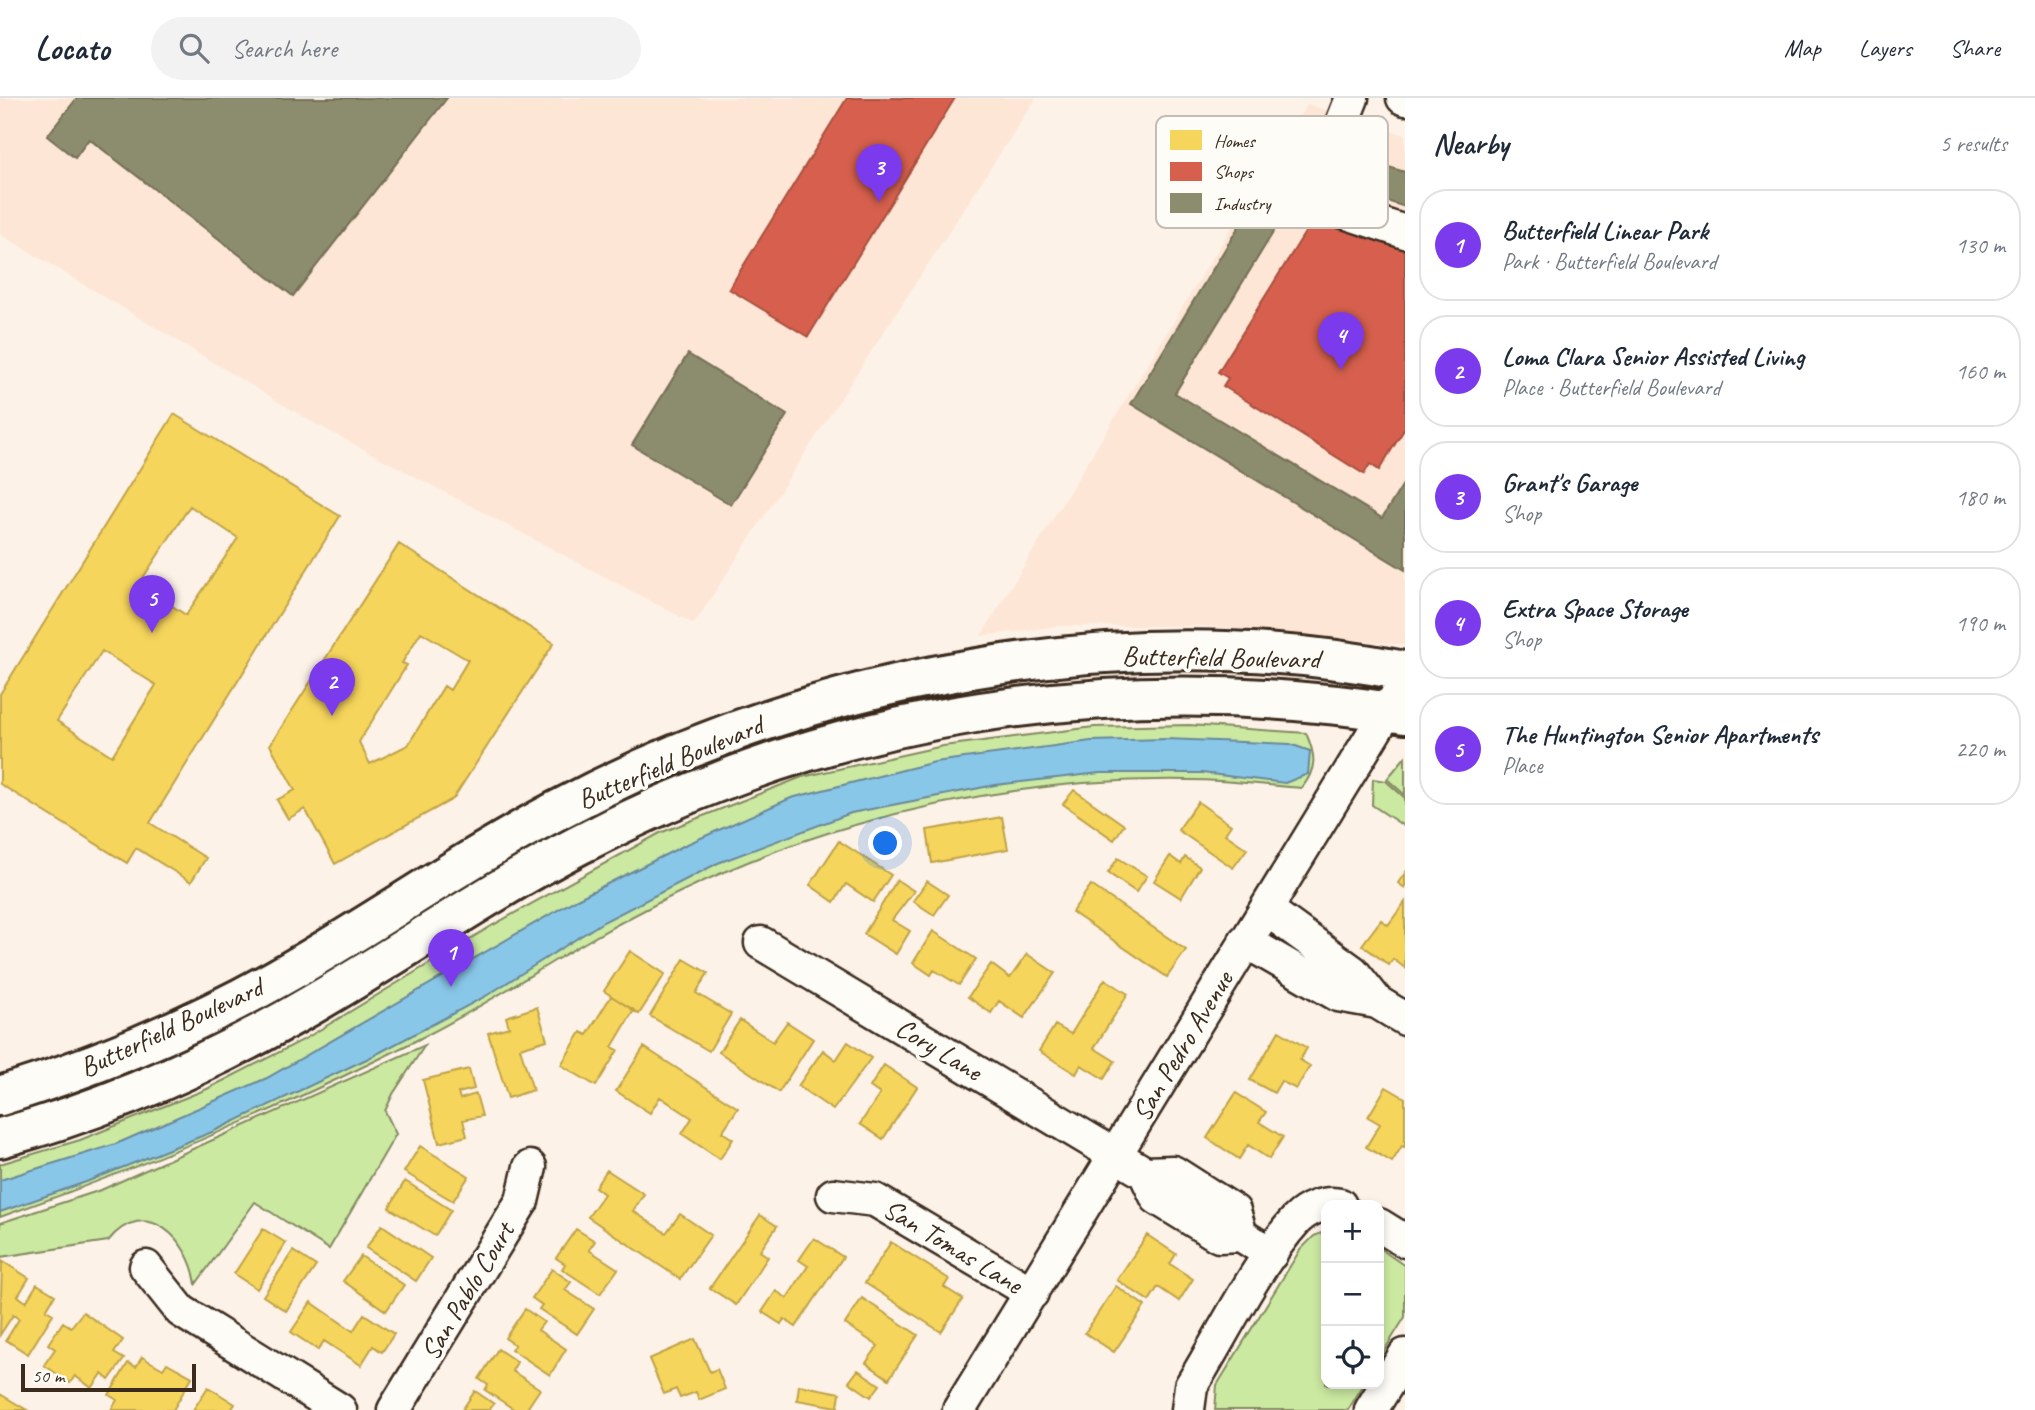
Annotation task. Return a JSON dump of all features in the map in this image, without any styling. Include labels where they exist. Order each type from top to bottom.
[{"type":"main road","name":"Butterfield Boulevard","points":[[0,1096],[128,1052],[198,1020],[339,942],[555,811],[711,739],[794,712],[885,687],[969,670],[1131,652],[1264,653],[1320,657],[1405,671]]},
{"type":"main road","name":"Butterfield Boulevard","points":[[0,1138],[73,1116],[217,1056],[286,1020],[576,846],[702,787],[809,748],[962,713],[1092,698],[1227,697],[1399,703]]},
{"type":"street","points":[[1345,116],[1352,98]]},
{"type":"street","points":[[1388,226],[1405,232]]},
{"type":"street","name":"San Pedro Avenue","points":[[959,1410],[1117,1156],[1245,941],[1399,703]]},
{"type":"street","points":[[1266,909],[1353,972],[1377,1002],[1405,1019]]},
{"type":"street","points":[[1245,941],[1338,995],[1377,1002]]},
{"type":"street","name":"Cory Lane","points":[[761,943],[1145,1173],[1172,1172],[1234,1211],[1241,1235],[1271,1254]]},
{"type":"street","name":"San Pablo Court","points":[[394,1410],[522,1201],[530,1167]]},
{"type":"street","name":"San Tomas Lane","points":[[833,1195],[875,1200],[1032,1293]]},
{"type":"street","points":[[1188,1410],[1191,1386],[1271,1254],[1297,1219],[1321,1206]]},
{"type":"street","points":[[1384,1228],[1405,1241]]},
{"type":"street","points":[[146,1267],[181,1311],[340,1410]]},
{"type":"street","points":[[1371,1410],[1405,1355]]},
{"type":"shaded area","points":[[0,98],[1036,98],[694,624],[312,422],[0,234]]},
{"type":"shaded area","points":[[1307,104],[1345,116],[1300,116]]},
{"type":"shaded area","points":[[1388,130],[1405,135],[1405,645],[1203,626],[1059,626],[981,636],[1231,228],[1388,228]]},
{"type":"green space","points":[[1189,725],[1306,733],[1313,755],[1310,774],[1302,788],[1218,781],[1147,780],[1019,790],[934,805],[817,836],[716,875],[651,906],[446,1025],[321,1087],[163,1156],[0,1217],[0,1164],[80,1140],[207,1089],[303,1040],[493,925],[660,833],[802,777],[943,746],[1094,727]]},
{"type":"green space","points":[[1405,757],[1405,795],[1387,779]]},
{"type":"green space","points":[[1373,779],[1386,781],[1405,798],[1405,827],[1372,805]]},
{"type":"green space","points":[[425,1045],[385,1111],[396,1134],[329,1249],[255,1202],[196,1284],[185,1252],[176,1239],[164,1228],[151,1222],[137,1222],[122,1228],[108,1241],[0,1257],[0,1223],[101,1190]]},
{"type":"green space","points":[[1321,1233],[1321,1389],[1361,1389],[1348,1410],[1215,1410],[1217,1385],[1300,1250],[1314,1236]]},
{"type":"green space","points":[[1384,1251],[1405,1266],[1405,1317],[1384,1351]]},
{"type":"water","points":[[1166,739],[1290,744],[1310,751],[1308,774],[1285,783],[1202,773],[1100,773],[995,785],[851,813],[718,863],[603,922],[486,996],[373,1056],[212,1132],[86,1182],[0,1212],[0,1180],[116,1144],[267,1078],[577,899],[683,846],[791,798],[935,762],[1091,741]]},
{"type":"building: Homes","points":[[174,414],[340,516],[150,823],[206,858],[191,882],[136,848],[127,863],[0,784],[0,694]],"holes":[[[190,506],[238,538],[186,615],[139,584]],[[102,651],[156,685],[112,756],[57,721]]]},
{"type":"building: Homes","points":[[399,544],[554,643],[453,799],[335,864],[305,809],[288,819],[277,800],[295,790],[270,745]],"holes":[[[421,632],[468,660],[450,690],[444,686],[408,745],[370,764],[359,742],[407,665],[402,663]]]},
{"type":"building: Homes","points":[[1074,790],[1124,825],[1114,840],[1063,804]]},
{"type":"building: Homes","points":[[1198,802],[1231,825],[1225,834],[1247,849],[1233,868],[1178,830]]},
{"type":"building: Homes","points":[[1002,817],[1008,849],[932,863],[927,830]]},
{"type":"building: Homes","points":[[839,841],[891,875],[873,902],[846,884],[834,902],[810,885]]},
{"type":"building: Homes","points":[[1170,856],[1181,864],[1185,857],[1200,867],[1181,898],[1154,881]]},
{"type":"building: Homes","points":[[1118,858],[1147,876],[1136,892],[1108,873]]},
{"type":"building: Homes","points":[[1405,873],[1405,888],[1398,883]]},
{"type":"building: Homes","points":[[897,880],[914,891],[892,920],[910,931],[896,954],[864,934]]},
{"type":"building: Homes","points":[[927,881],[948,895],[934,915],[913,901]]},
{"type":"building: Homes","points":[[1091,885],[1186,950],[1167,977],[1072,912]]},
{"type":"building: Homes","points":[[1405,902],[1405,968],[1393,959],[1389,965],[1362,945],[1381,920],[1388,925]]},
{"type":"building: Homes","points":[[933,931],[976,959],[959,985],[934,970],[931,975],[913,963]]},
{"type":"building: Homes","points":[[630,951],[665,974],[639,1014],[604,991]]},
{"type":"building: Homes","points":[[1027,954],[1055,973],[1024,1018],[999,1001],[991,1013],[968,997],[991,964],[1010,978]]},
{"type":"building: Homes","points":[[684,959],[708,973],[696,993],[731,1014],[709,1051],[650,1016]]},
{"type":"building: Homes","points":[[1105,979],[1128,994],[1094,1048],[1115,1061],[1104,1079],[1081,1065],[1076,1074],[1039,1051],[1055,1025],[1071,1034]]},
{"type":"building: Homes","points":[[611,996],[634,1010],[612,1047],[618,1050],[596,1086],[561,1065],[581,1032],[587,1035]]},
{"type":"building: Homes","points":[[537,1007],[547,1040],[520,1048],[533,1090],[508,1098],[488,1033],[509,1027],[506,1017]]},
{"type":"building: Homes","points":[[740,1020],[773,1042],[787,1022],[813,1039],[779,1092],[719,1052]]},
{"type":"building: Homes","points":[[1279,1031],[1307,1048],[1300,1060],[1310,1066],[1296,1089],[1281,1081],[1274,1093],[1250,1080]]},
{"type":"building: Homes","points":[[848,1042],[871,1058],[833,1110],[798,1086],[823,1050],[836,1060]]},
{"type":"building: Homes","points":[[644,1047],[738,1108],[722,1132],[733,1139],[720,1159],[682,1134],[692,1118],[660,1097],[650,1113],[616,1091]]},
{"type":"building: Homes","points":[[884,1065],[917,1087],[883,1139],[860,1124],[880,1094],[870,1087]]},
{"type":"building: Homes","points":[[469,1069],[474,1089],[458,1093],[460,1099],[476,1094],[482,1116],[463,1120],[467,1136],[439,1143],[423,1080]]},
{"type":"building: Homes","points":[[1386,1087],[1405,1098],[1405,1147],[1402,1146],[1392,1162],[1366,1147],[1380,1124],[1368,1117]]},
{"type":"building: Homes","points":[[1236,1093],[1266,1112],[1259,1122],[1283,1137],[1269,1159],[1248,1145],[1239,1159],[1207,1138]]},
{"type":"building: Homes","points":[[420,1146],[469,1176],[453,1201],[404,1172]]},
{"type":"building: Homes","points":[[607,1170],[644,1194],[633,1211],[666,1233],[680,1214],[711,1235],[680,1279],[588,1217],[604,1194],[595,1187]]},
{"type":"building: Homes","points":[[405,1181],[451,1210],[435,1236],[389,1208]]},
{"type":"building: Homes","points":[[760,1215],[777,1226],[760,1251],[768,1257],[736,1305],[710,1288]]},
{"type":"building: Homes","points":[[382,1225],[431,1258],[416,1281],[366,1248]]},
{"type":"building: Homes","points":[[263,1229],[286,1243],[257,1289],[234,1274]]},
{"type":"building: Homes","points":[[576,1229],[595,1241],[589,1250],[618,1269],[600,1294],[562,1269],[565,1264],[556,1258]]},
{"type":"building: Homes","points":[[1147,1235],[1176,1254],[1170,1264],[1193,1279],[1179,1301],[1158,1287],[1149,1301],[1117,1280]]},
{"type":"building: Homes","points":[[814,1238],[843,1257],[796,1327],[784,1319],[781,1324],[762,1312],[776,1291],[787,1298],[808,1266],[799,1260]]},
{"type":"building: Homes","points":[[891,1242],[949,1279],[944,1287],[963,1299],[941,1332],[865,1283]]},
{"type":"building: Homes","points":[[293,1251],[316,1266],[286,1311],[263,1296]]},
{"type":"building: Homes","points":[[361,1256],[404,1285],[386,1311],[343,1281]]},
{"type":"building: Homes","points":[[2,1261],[29,1278],[18,1296],[26,1302],[37,1284],[55,1295],[46,1310],[53,1314],[28,1354],[6,1340],[19,1319],[13,1315],[0,1335]]},
{"type":"building: Homes","points":[[552,1269],[571,1282],[565,1290],[594,1309],[577,1334],[539,1309],[542,1305],[532,1298]]},
{"type":"building: Homes","points":[[1116,1286],[1145,1306],[1114,1352],[1085,1333]]},
{"type":"building: Homes","points":[[862,1298],[918,1335],[889,1379],[866,1363],[878,1346],[845,1324]]},
{"type":"building: Homes","points":[[311,1302],[353,1331],[364,1314],[394,1334],[382,1352],[373,1346],[361,1365],[324,1341],[318,1350],[291,1332]]},
{"type":"building: Homes","points":[[525,1309],[544,1322],[538,1330],[566,1349],[550,1375],[511,1349],[515,1345],[505,1338]]},
{"type":"building: Homes","points":[[83,1312],[123,1340],[114,1353],[124,1359],[109,1380],[102,1374],[92,1388],[75,1376],[70,1383],[44,1365],[55,1349],[48,1344],[63,1322],[71,1327]]},
{"type":"building: Homes","points":[[695,1339],[710,1372],[717,1369],[725,1389],[699,1400],[696,1392],[680,1398],[676,1389],[664,1394],[649,1359]]},
{"type":"building: Homes","points":[[498,1349],[517,1362],[512,1371],[540,1389],[526,1410],[515,1410],[485,1390],[488,1385],[479,1379]]},
{"type":"building: Homes","points":[[142,1357],[163,1369],[167,1363],[192,1377],[173,1410],[111,1410],[117,1400],[109,1395],[128,1363],[136,1367]]},
{"type":"building: Homes","points":[[858,1370],[880,1385],[871,1397],[849,1382]]},
{"type":"building: Homes","points":[[799,1385],[840,1393],[838,1407],[797,1400]]},
{"type":"building: Homes","points":[[208,1387],[235,1404],[231,1410],[193,1410]]},
{"type":"building: Homes","points":[[475,1391],[494,1404],[489,1410],[462,1410]]},
{"type":"building: Homes","points":[[0,1394],[27,1410],[0,1410]]},
{"type":"building: Shops","points":[[847,98],[955,98],[808,337],[729,289]]},
{"type":"building: Shops","points":[[1308,228],[1348,228],[1364,238],[1370,228],[1405,250],[1405,428],[1379,470],[1370,464],[1364,474],[1223,386],[1228,378],[1218,372]]},
{"type":"building: Industry","points":[[77,98],[447,98],[293,296],[89,139],[75,158],[47,136]]},
{"type":"building: Industry","points":[[1388,167],[1405,172],[1405,207],[1388,202]]},
{"type":"building: Industry","points":[[1238,228],[1276,228],[1175,393],[1382,518],[1405,481],[1405,570],[1131,404]]},
{"type":"building: Industry","points":[[688,354],[787,415],[731,505],[632,445]]},
{"type":"place","name":"Grant's Garage","points":[[879,202]]},
{"type":"place","name":"Extra Space Storage","points":[[1341,370]]},
{"type":"place","name":"The Huntington Senior Apartments","points":[[152,633]]},
{"type":"place","name":"Loma Clara Senior Assisted Living","points":[[332,716]]},
{"type":"place","name":"Butterfield Linear Park","points":[[451,987]]}]
